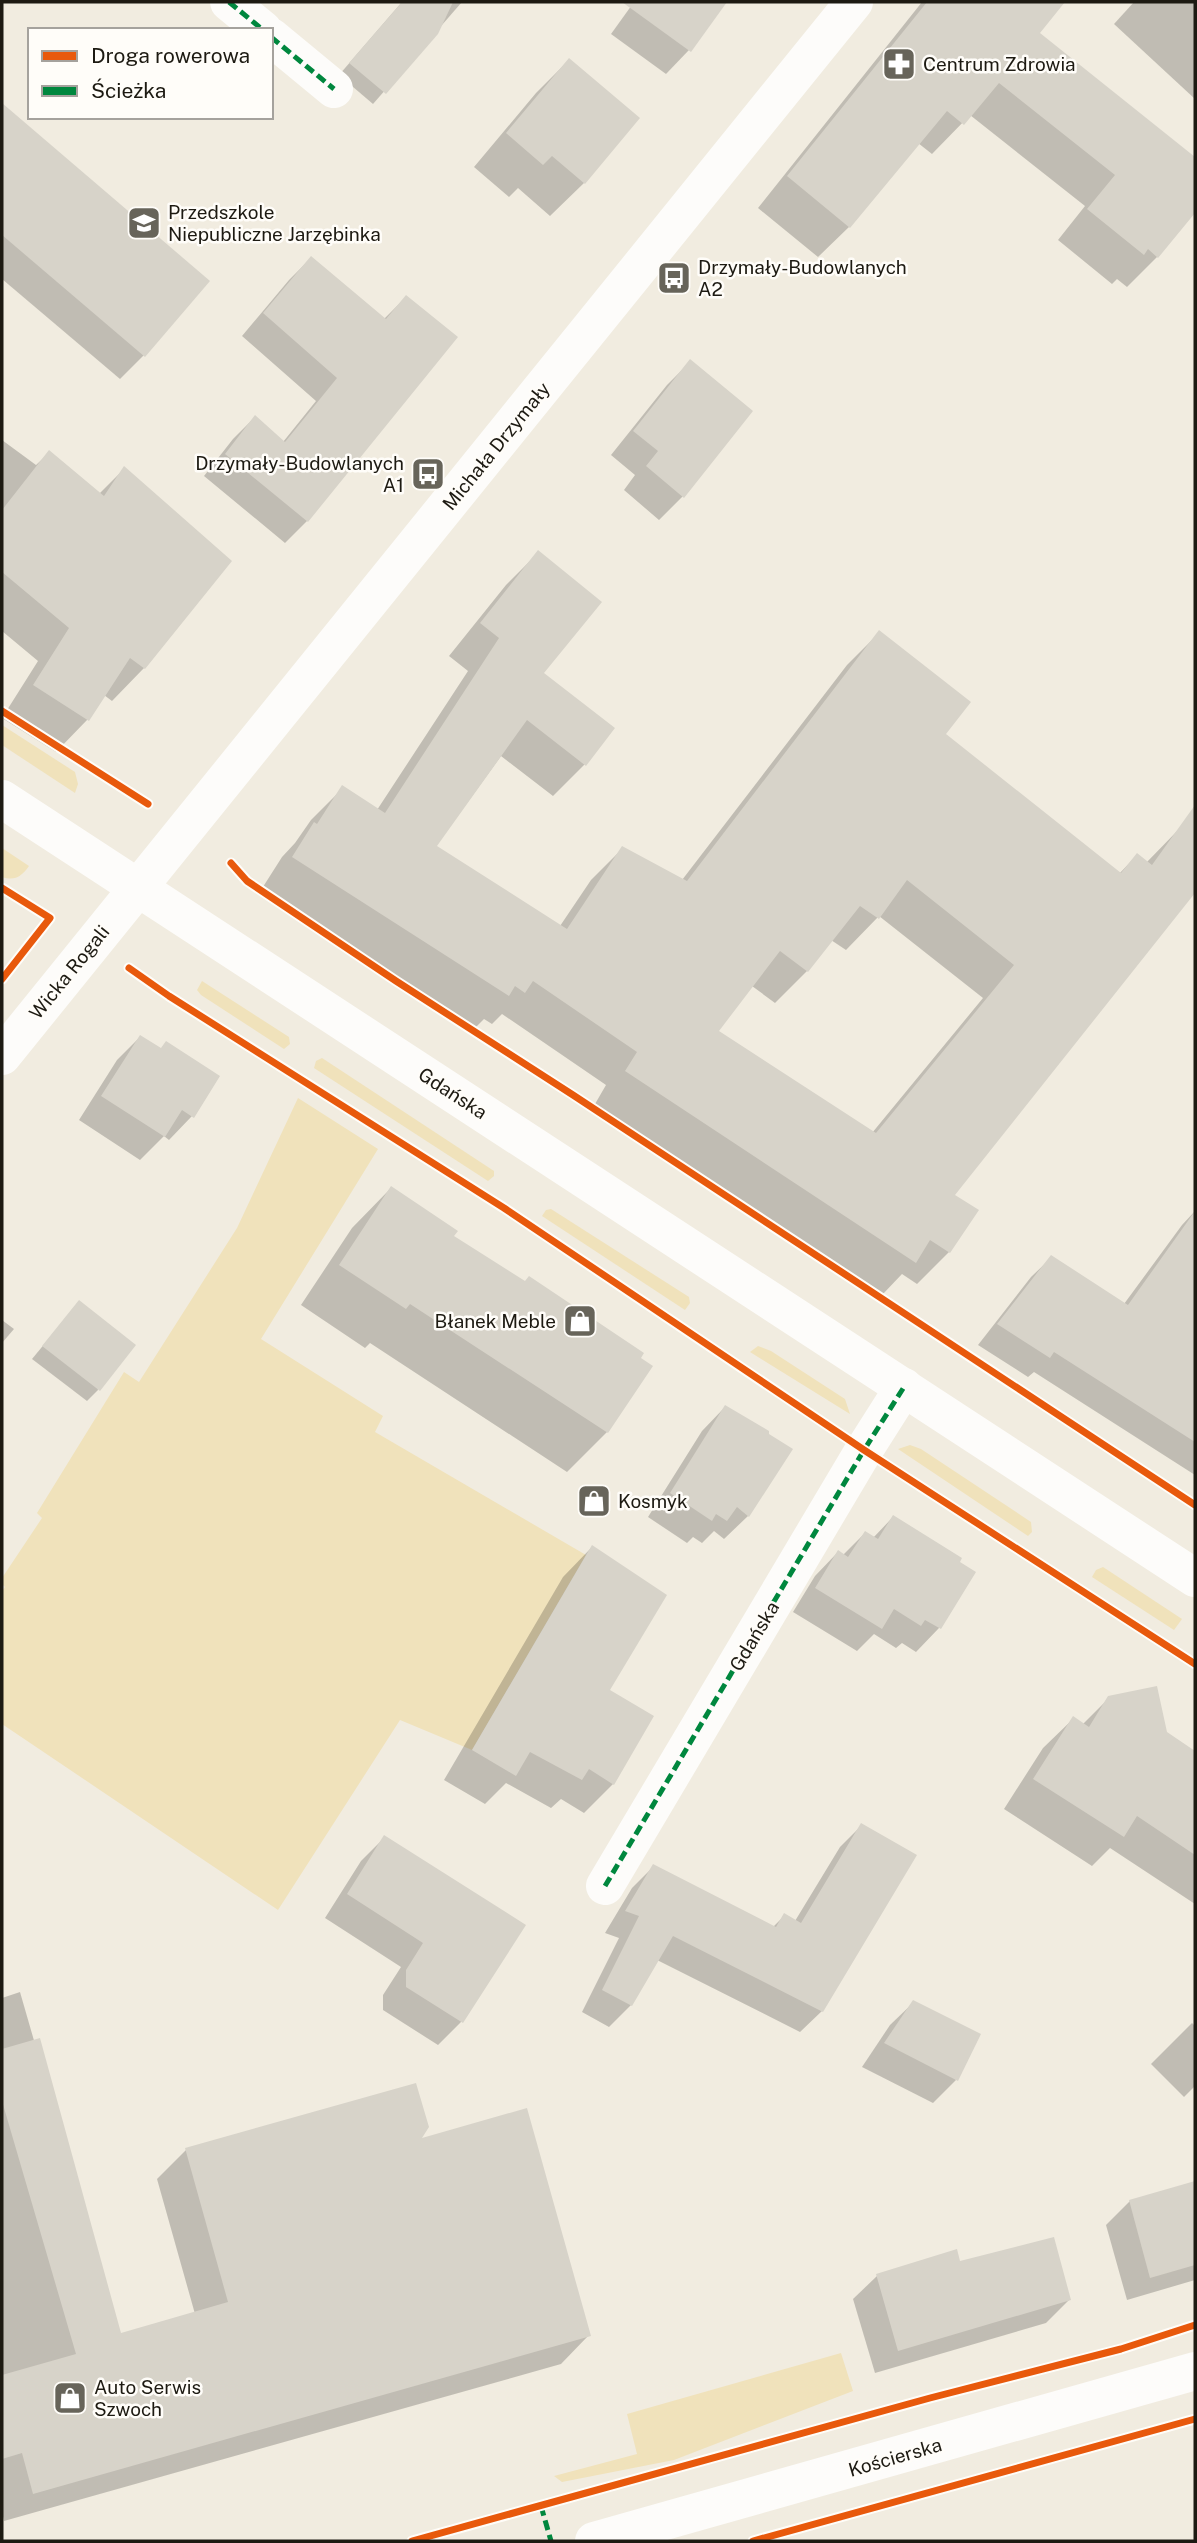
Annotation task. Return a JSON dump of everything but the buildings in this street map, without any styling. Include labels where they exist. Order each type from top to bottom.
[{"type":"street","points":[[229,2],[261,28]]},
{"type":"street","name":"Michała Drzymały","points":[[136,888],[854,2]]},
{"type":"street","points":[[273,39],[334,89]]},
{"type":"street","name":"Gdańska","points":[[2,799],[1195,1578]]},
{"type":"street","name":"Wicka Rogali","points":[[2,1056],[136,888]]},
{"type":"street","name":"Gdańska","points":[[605,1886],[904,1387]]},
{"type":"street","name":"Kościerska","points":[[594,2541],[1195,2371]]},
{"type":"shaded area","points":[[2,725],[75,772],[78,784],[75,793],[2,745]]},
{"type":"shaded area","points":[[2,848],[29,866],[20,875],[11,879],[2,877]]},
{"type":"shaded area","points":[[202,981],[289,1037],[290,1044],[284,1049],[201,995],[197,990]]},
{"type":"shaded area","points":[[322,1058],[494,1171],[494,1176],[488,1181],[314,1068],[316,1061]]},
{"type":"shaded area","points":[[298,1098],[378,1149],[261,1339],[383,1416],[375,1432],[586,1555],[472,1750],[400,1720],[278,1910],[2,1724],[2,1591],[5,1587],[2,1578],[42,1518],[37,1513],[124,1372],[139,1382],[237,1228]]},
{"type":"shaded area","points":[[551,1209],[689,1297],[690,1303],[685,1310],[542,1216],[546,1210]]},
{"type":"shaded area","points":[[758,1346],[771,1351],[845,1399],[850,1414],[750,1352]]},
{"type":"shaded area","points":[[910,1445],[921,1449],[1031,1522],[1032,1532],[1028,1536],[898,1449]]},
{"type":"shaded area","points":[[1103,1567],[1182,1619],[1174,1630],[1092,1577],[1096,1570]]},
{"type":"shaded area","points":[[841,2353],[853,2391],[674,2460],[562,2482],[554,2476],[637,2454],[627,2414]]},
{"type":"marked path","points":[[229,2],[261,28]]},
{"type":"marked path","points":[[273,39],[334,89]]},
{"type":"marked path","points":[[605,1886],[904,1387]]},
{"type":"marked path","points":[[541,2506],[551,2541]]},
{"type":"cycle path","points":[[2,711],[148,804]]},
{"type":"cycle path","points":[[231,863],[247,881],[396,981],[1195,1505]]},
{"type":"cycle path","points":[[2,888],[50,918],[2,979]]},
{"type":"cycle path","points":[[129,968],[504,1208],[864,1450],[1195,1664]]},
{"type":"cycle path","points":[[412,2541],[930,2398],[1121,2349],[1195,2325]]},
{"type":"cycle path","points":[[753,2541],[1195,2419]]},
{"type":"place","name":"Centrum Zdrowia","points":[[899,64]]},
{"type":"place","name":"Przedszkole Niepubliczne Jarzębinka","points":[[144,223]]},
{"type":"place","name":"Drzymały-Budowlanych A2","points":[[674,278]]},
{"type":"place","name":"Drzymały-Budowlanych A1","points":[[428,474]]},
{"type":"place","name":"Błanek Meble","points":[[580,1321]]},
{"type":"place","name":"Kosmyk","points":[[594,1501]]},
{"type":"place","name":"Auto Serwis Szwoch","points":[[70,2398]]}]
